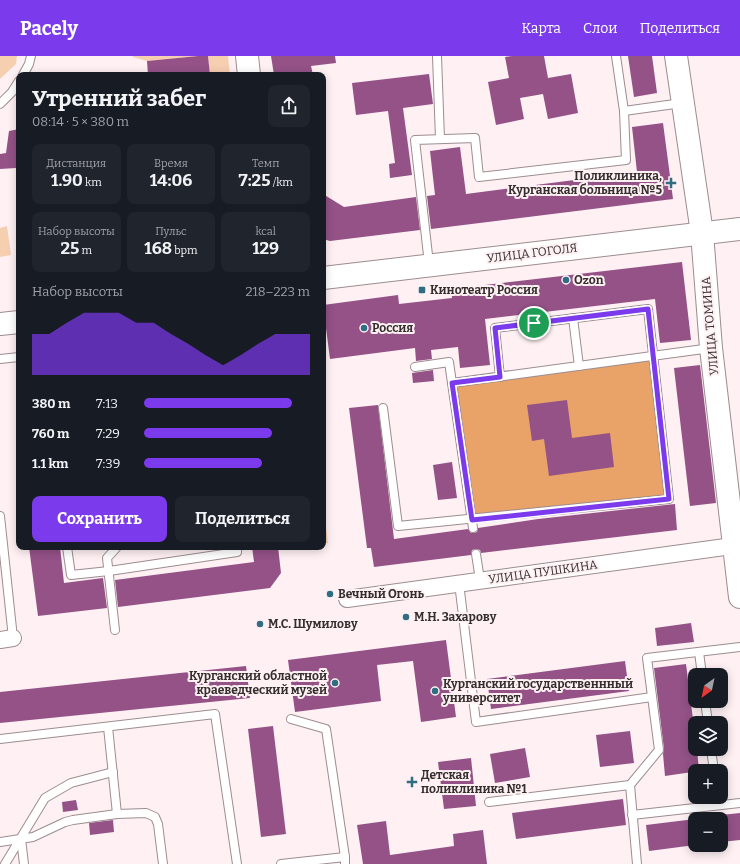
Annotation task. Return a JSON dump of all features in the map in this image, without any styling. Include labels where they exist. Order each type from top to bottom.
[{"type":"street","points":[[247,56],[249,72]]},
{"type":"street","name":"УЛИЦА ТОМИНА","points":[[676,56],[702,233],[711,348],[737,545],[740,597]]},
{"type":"street","name":"УЛИЦА ГОГОЛЯ","points":[[326,278],[740,229]]},
{"type":"street","points":[[0,324],[16,322]]},
{"type":"street","name":"УЛИЦА ПУШКИНА","points":[[347,599],[737,545]]},
{"type":"lane","points":[[25,72],[31,56]]},
{"type":"lane","points":[[437,56],[440,139]]},
{"type":"lane","points":[[429,266],[415,140],[475,138],[479,177],[626,160],[624,111],[616,56]]},
{"type":"lane","points":[[0,104],[16,86]]},
{"type":"lane","points":[[624,111],[683,103]]},
{"type":"lane","points":[[383,408],[398,526],[472,524],[669,499],[648,309],[495,328],[500,377]]},
{"type":"lane","points":[[574,318],[579,366]]},
{"type":"lane","points":[[452,383],[711,348]]},
{"type":"lane","points":[[0,359],[16,357]]},
{"type":"lane","points":[[415,367],[449,362],[472,524]]},
{"type":"lane","points":[[0,516],[6,639]]},
{"type":"lane","points":[[67,550],[71,575],[109,571],[237,552],[237,550]]},
{"type":"lane","points":[[114,550],[107,558],[115,630]]},
{"type":"lane","points":[[476,554],[480,580]]},
{"type":"lane","points":[[459,583],[476,722],[652,697]]},
{"type":"lane","points":[[637,864],[630,785],[659,750],[646,658],[740,647]]},
{"type":"lane","points":[[699,652],[701,668]]},
{"type":"lane","points":[[0,739],[215,714],[237,864]]},
{"type":"lane","points":[[281,864],[345,860],[326,729],[292,719]]},
{"type":"lane","points":[[108,727],[117,814]]},
{"type":"lane","points":[[5,864],[45,798],[71,783],[113,772]]},
{"type":"lane","points":[[489,802],[630,785]]},
{"type":"lane","points":[[728,802],[740,803]]},
{"type":"lane","points":[[632,815],[699,804]]},
{"type":"lane","points":[[0,842],[34,837],[65,822],[73,820],[117,814],[146,813],[155,817],[158,824],[164,864]]},
{"type":"lane","points":[[21,839],[24,864]]},
{"type":"shaded area","points":[[0,56],[17,56],[16,64],[0,79]]},
{"type":"shaded area","points":[[133,56],[198,56],[147,61]]},
{"type":"shaded area","points":[[208,56],[228,56],[230,72],[210,72]]},
{"type":"shaded area","points":[[7,226],[11,255],[0,257],[0,228]]},
{"type":"shaded area","points":[[649,360],[664,495],[476,515],[457,386]]},
{"type":"shaded area","points":[[326,527],[328,543],[326,543]]},
{"type":"building","points":[[208,56],[210,72],[148,72],[147,61]]},
{"type":"building","points":[[271,56],[335,56],[336,63],[311,66],[312,72],[274,72]]},
{"type":"building","points":[[544,56],[548,78],[571,74],[578,113],[548,119],[543,94],[520,98],[524,119],[496,125],[488,82],[509,78],[505,57]]},
{"type":"building","points":[[628,56],[652,56],[657,93],[634,97]]},
{"type":"building","points":[[429,74],[433,104],[403,108],[412,175],[390,178],[389,164],[395,163],[388,111],[356,115],[352,83]]},
{"type":"building","points":[[663,123],[673,199],[431,229],[427,196],[435,195],[430,151],[460,147],[466,194],[637,172],[632,127]]},
{"type":"building","points":[[16,130],[16,168],[0,169],[0,154],[6,153],[9,131]]},
{"type":"building","points":[[326,196],[344,207],[416,197],[420,230],[330,241],[326,240]]},
{"type":"building","points":[[682,262],[691,340],[660,343],[655,299],[485,319],[490,365],[460,368],[458,347],[431,350],[432,359],[416,361],[415,348],[330,359],[326,328],[326,305],[398,295],[399,304],[452,298],[451,289]]},
{"type":"building","points":[[700,365],[716,503],[690,506],[674,368]]},
{"type":"building","points":[[433,370],[434,381],[413,383],[412,373]]},
{"type":"building","points":[[567,400],[572,438],[610,433],[614,467],[549,476],[544,439],[532,441],[527,405]]},
{"type":"building","points":[[378,405],[394,539],[468,529],[471,533],[473,533],[477,532],[478,528],[538,519],[675,504],[677,530],[481,553],[480,550],[476,549],[472,550],[471,555],[374,567],[371,548],[367,548],[349,408]]},
{"type":"building","points":[[452,462],[457,498],[438,500],[433,465]]},
{"type":"building","points":[[29,550],[60,550],[64,583],[103,578],[107,608],[38,616]]},
{"type":"building","points":[[252,550],[278,550],[281,573],[270,588],[118,607],[115,580],[254,562]]},
{"type":"building","points":[[691,623],[694,642],[657,646],[655,628]]},
{"type":"building","points":[[446,640],[456,717],[421,722],[413,661],[377,665],[381,701],[295,712],[288,660]]},
{"type":"building","points":[[625,661],[629,691],[491,709],[487,679]]},
{"type":"building","points":[[686,664],[688,680],[688,708],[692,708],[693,716],[688,716],[688,756],[698,756],[698,764],[688,764],[688,773],[665,776],[664,749],[654,668]]},
{"type":"building","points":[[246,666],[250,698],[0,723],[0,692]]},
{"type":"building","points":[[273,726],[286,834],[261,837],[248,729]]},
{"type":"building","points":[[630,731],[634,763],[600,767],[596,735]]},
{"type":"building","points":[[525,748],[530,777],[495,783],[490,754]]},
{"type":"building","points":[[471,758],[476,806],[444,809],[438,762]]},
{"type":"building","points":[[623,799],[626,825],[516,839],[512,813]]},
{"type":"building","points":[[76,800],[78,810],[63,812],[62,802]]},
{"type":"building","points":[[740,813],[740,840],[728,841],[728,814]]},
{"type":"building","points":[[113,820],[114,832],[90,835],[89,823]]},
{"type":"building","points":[[688,820],[688,846],[649,851],[646,825]]},
{"type":"building","points":[[386,821],[390,855],[454,846],[453,834],[483,830],[487,864],[363,864],[357,825]]},
{"type":"place","name":"Поликлиника, Курганская больница №5","points":[[671,183]]},
{"type":"place","name":"Ozon","points":[[566,280]]},
{"type":"place","name":"Кинотеатр Россия","points":[[422,290]]},
{"type":"place","name":"Россия","points":[[364,328]]},
{"type":"place","name":"Вечный Огонь","points":[[330,594]]},
{"type":"place","name":"М.Н. Захарову","points":[[406,617]]},
{"type":"place","name":"М.С. Шумилову","points":[[260,624]]},
{"type":"place","name":"Курганский областной краеведческий музей","points":[[335,683]]},
{"type":"place","name":"Курганский государственнный университет","points":[[435,691]]},
{"type":"place","name":"Детская поликлиника №1","points":[[412,782]]},
{"type":"route","points":[[648,309],[669,499],[472,520],[452,383],[500,377],[495,328],[534,323],[648,309]]}]
